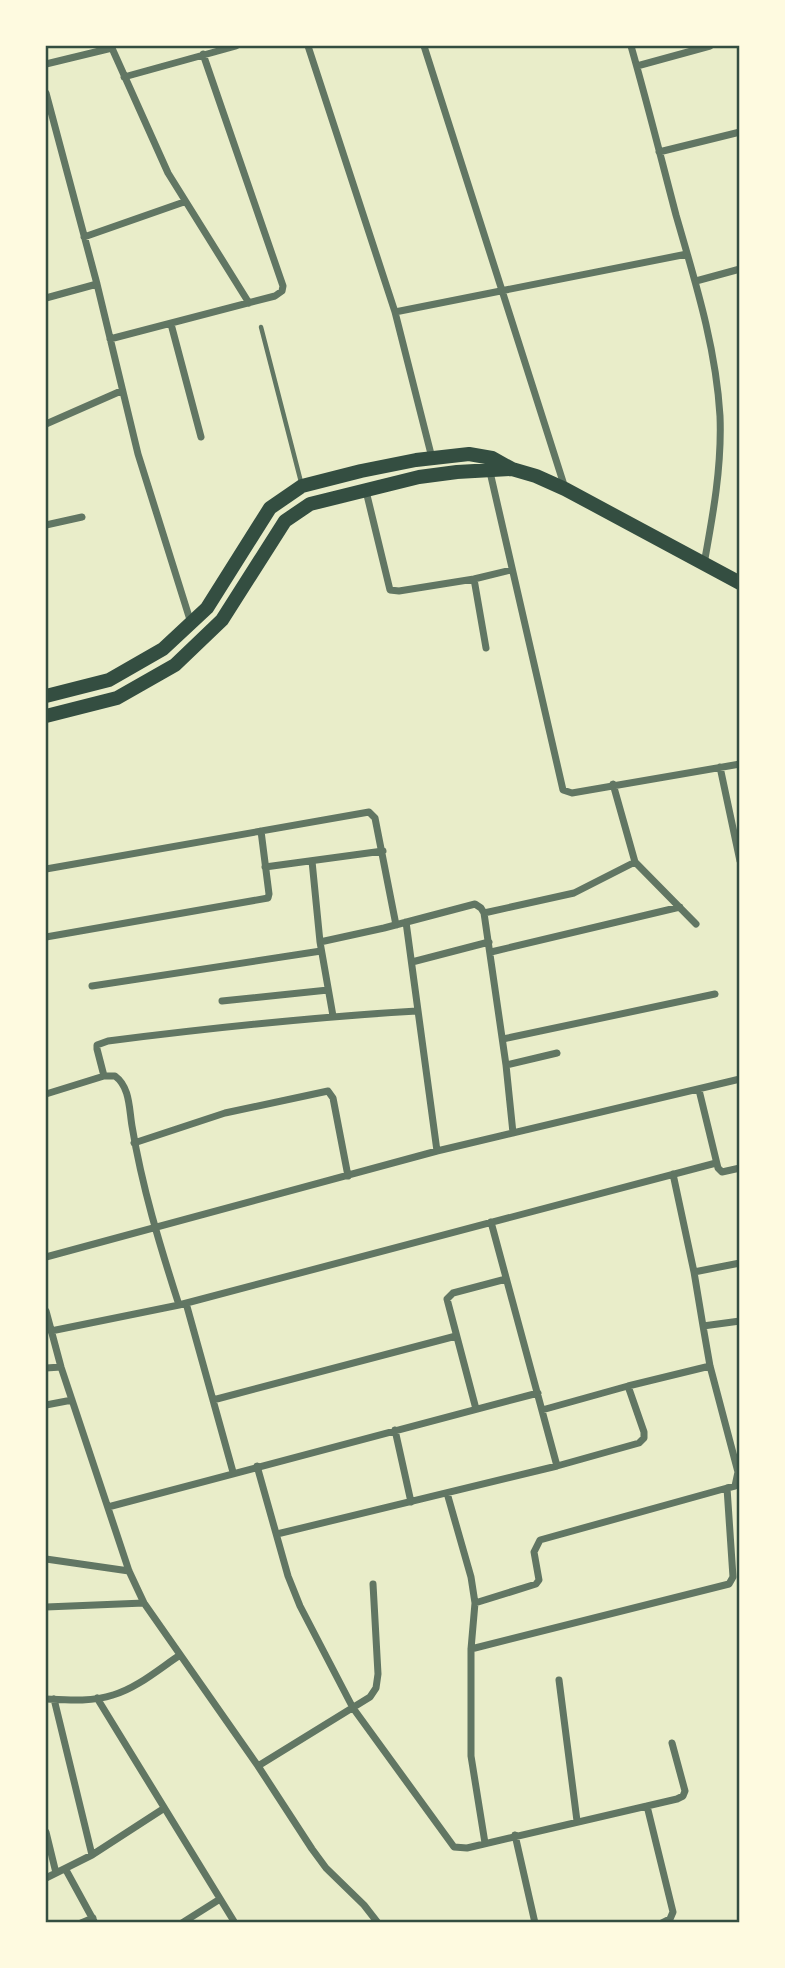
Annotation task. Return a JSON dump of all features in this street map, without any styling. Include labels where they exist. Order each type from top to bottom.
[{"type":"highway","points":[[46,696],[110,680],[163,649],[207,608],[270,508],[302,486],[361,471],[432,459],[469,454],[492,458],[512,469],[565,489],[740,583]]},
{"type":"highway","points":[[46,716],[117,698],[175,665],[222,620],[285,521],[310,504],[419,477],[512,469]]},
{"type":"street","points":[[124,76],[236,46]]},
{"type":"street","points":[[308,46],[395,312],[432,459]]},
{"type":"street","points":[[424,46],[565,489]]},
{"type":"street","points":[[631,46],[696,281],[712,350],[720,420],[717,490],[705,564]]},
{"type":"street","points":[[637,66],[710,46]]},
{"type":"street","points":[[46,64],[112,47],[168,173],[249,303]]},
{"type":"street","points":[[110,339],[249,303],[282,291],[283,280],[203,54]]},
{"type":"street","points":[[46,93],[138,454],[191,624]]},
{"type":"street","points":[[659,152],[740,132]]},
{"type":"street","points":[[84,237],[184,202]]},
{"type":"street","points":[[395,312],[687,254]]},
{"type":"street","points":[[696,281],[740,269]]},
{"type":"street","points":[[46,298],[97,285]]},
{"type":"street","points":[[171,324],[201,437]]},
{"type":"street","points":[[46,424],[121,391]]},
{"type":"street","points":[[490,472],[563,790],[572,793],[740,764]]},
{"type":"street","points":[[366,490],[390,590],[399,591],[474,579],[511,570]]},
{"type":"street","points":[[46,525],[82,517]]},
{"type":"street","points":[[474,579],[486,648]]},
{"type":"street","points":[[720,767],[740,861]]},
{"type":"street","points":[[613,784],[635,862],[696,924]]},
{"type":"street","points":[[46,869],[369,812],[375,818],[383,851],[396,925]]},
{"type":"street","points":[[46,937],[268,898],[261,831]]},
{"type":"street","points":[[265,867],[383,851]]},
{"type":"street","points":[[312,861],[321,951],[333,1016]]},
{"type":"street","points":[[484,913],[574,893],[635,862]]},
{"type":"street","points":[[320,942],[475,904],[481,908],[491,952],[513,1133]]},
{"type":"street","points":[[491,952],[680,907]]},
{"type":"street","points":[[406,922],[437,1152]]},
{"type":"street","points":[[412,962],[489,942]]},
{"type":"street","points":[[92,986],[321,951]]},
{"type":"street","points":[[222,1001],[328,990]]},
{"type":"street","points":[[503,1039],[715,994]]},
{"type":"street","points":[[104,1076],[97,1045],[108,1041],[221,1026],[417,1011]]},
{"type":"street","points":[[506,1065],[557,1053]]},
{"type":"street","points":[[46,1094],[104,1076],[115,1076],[125,1087],[134,1143],[153,1227],[183,1304],[233,1472]]},
{"type":"street","points":[[46,1257],[437,1152],[740,1079]]},
{"type":"street","points":[[699,1090],[716,1163],[723,1172],[740,1168]]},
{"type":"street","points":[[134,1143],[225,1113],[328,1091],[333,1098],[348,1176]]},
{"type":"street","points":[[51,1331],[183,1304],[716,1163]]},
{"type":"street","points":[[475,1603],[536,1584],[539,1580],[534,1552],[540,1541],[735,1486],[738,1472],[710,1366],[673,1174]]},
{"type":"street","points":[[491,1223],[557,1466]]},
{"type":"street","points":[[694,1272],[740,1263]]},
{"type":"street","points":[[475,1409],[447,1302],[449,1295],[506,1279]]},
{"type":"street","points":[[46,1311],[61,1367],[129,1571],[144,1603],[319,1858],[378,1923]]},
{"type":"street","points":[[703,1326],[740,1321]]},
{"type":"street","points":[[213,1400],[456,1336]]},
{"type":"street","points":[[542,1410],[710,1366]]},
{"type":"street","points":[[46,1368],[61,1367]]},
{"type":"street","points":[[277,1534],[557,1466],[643,1441],[644,1432],[628,1386]]},
{"type":"street","points":[[108,1507],[537,1393]]},
{"type":"street","points":[[46,1405],[72,1400]]},
{"type":"street","points":[[395,1430],[411,1502]]},
{"type":"street","points":[[257,1466],[293,1592],[353,1708],[454,1847],[460,1849],[677,1798],[685,1791],[672,1743]]},
{"type":"street","points":[[471,1649],[729,1584],[733,1577],[727,1488]]},
{"type":"street","points":[[447,1493],[471,1577],[475,1603],[471,1649],[471,1756],[485,1843]]},
{"type":"street","points":[[46,1559],[129,1571]]},
{"type":"street","points":[[258,1766],[370,1697],[376,1688],[378,1674],[373,1584]]},
{"type":"street","points":[[46,1607],[144,1603]]},
{"type":"street","points":[[46,1699],[97,1699],[112,1696],[133,1686],[180,1655]]},
{"type":"street","points":[[559,1680],[577,1821]]},
{"type":"street","points":[[54,1699],[92,1855]]},
{"type":"street","points":[[97,1699],[235,1923]]},
{"type":"street","points":[[646,1806],[672,1904],[670,1919],[662,1923]]},
{"type":"street","points":[[46,1878],[92,1855],[163,1809]]},
{"type":"street","points":[[46,1832],[56,1874]]},
{"type":"street","points":[[515,1835],[535,1923]]},
{"type":"street","points":[[66,1870],[94,1920],[81,1923]]},
{"type":"street","points":[[182,1923],[219,1899]]},
{"type":"lane","points":[[261,327],[302,486]]}]
